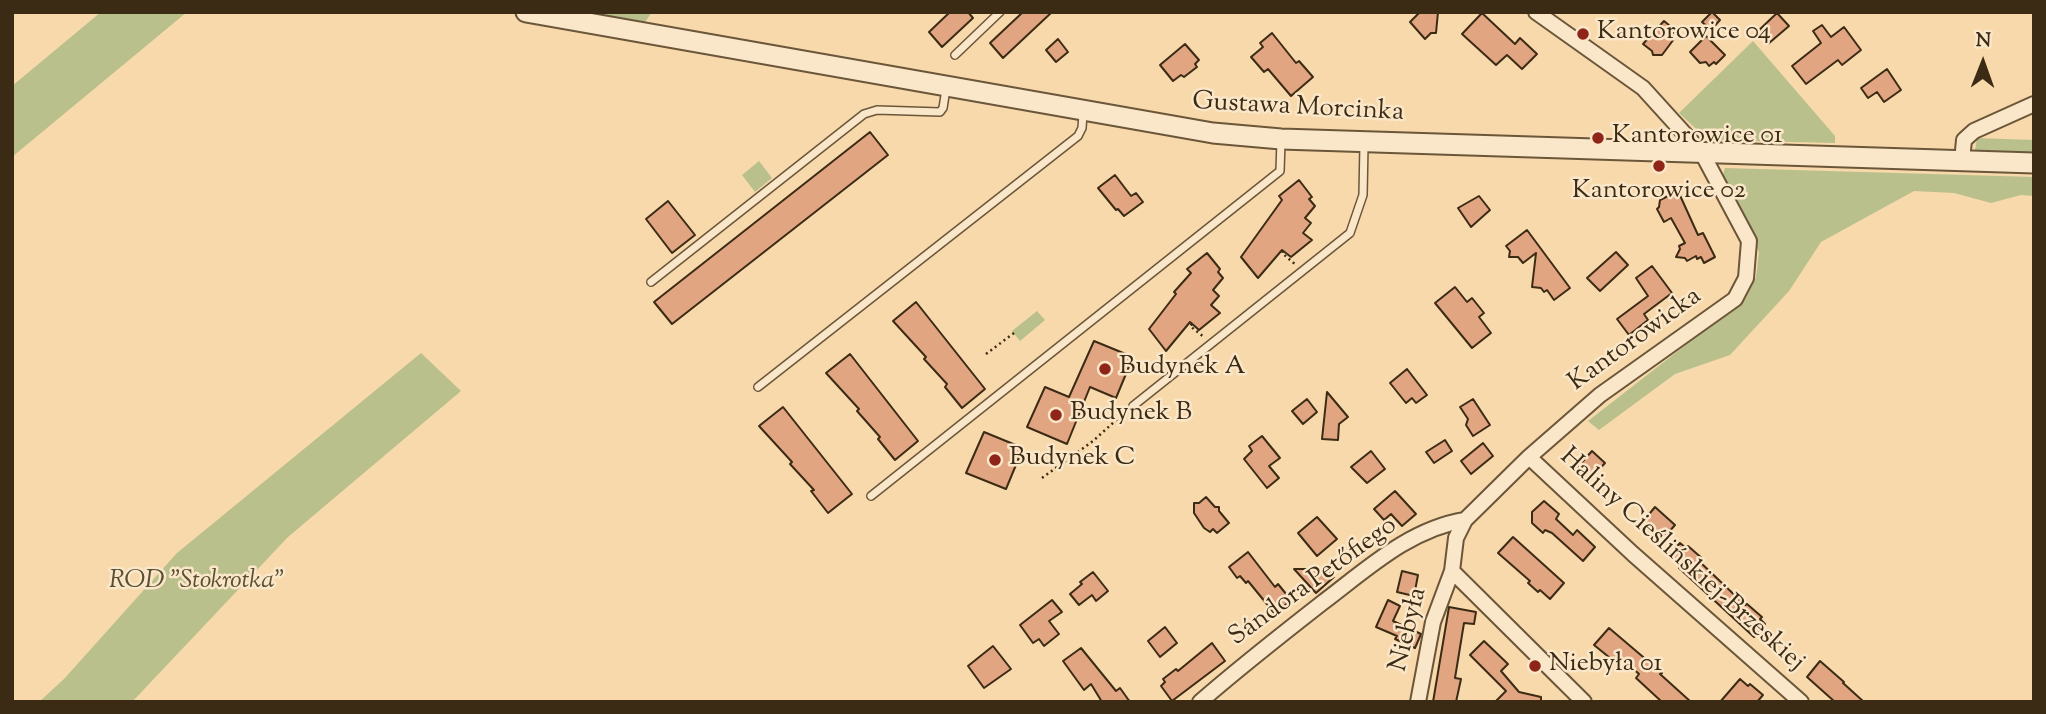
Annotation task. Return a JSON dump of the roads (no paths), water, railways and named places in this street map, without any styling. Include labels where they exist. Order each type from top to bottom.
[{"type":"street","name":"Gustawa Morcinka","points":[[526,12],[1213,134],[1281,139],[2034,163]]},
{"type":"street","name":"Kantorowicka","points":[[1452,571],[1456,538],[1465,520],[1529,457],[1600,395],[1735,299],[1746,278],[1748,241],[1702,153],[1643,88],[1536,12]]},
{"type":"street","points":[[1962,161],[1964,140],[1973,131],[2034,104]]},
{"type":"street","name":"Haliny Cieślińskiej-Brzeskiej","points":[[1529,457],[1633,554],[1801,702]]},
{"type":"street","name":"Sándora Petőfiego","points":[[1200,702],[1248,660],[1395,547],[1449,523],[1465,520]]},
{"type":"street","points":[[1452,571],[1584,702]]},
{"type":"street","name":"Niebyła","points":[[1418,702],[1433,622],[1452,571]]},
{"type":"lane","points":[[955,55],[1000,12]]},
{"type":"lane","points":[[650,282],[864,114],[877,110],[940,113],[946,88]]},
{"type":"lane","points":[[758,387],[1078,135],[1082,128],[1083,112]]},
{"type":"lane","points":[[871,496],[1280,171],[1281,139]]},
{"type":"lane","points":[[1133,406],[1350,233],[1363,195],[1364,141]]},
{"type":"place","name":"Kantorowice 04","points":[[1583,34]]},
{"type":"place","name":"Kantorowice 01","points":[[1598,138]]},
{"type":"place","name":"Kantorowice 02","points":[[1659,166]]},
{"type":"place","name":"Budynek A","points":[[1105,369]]},
{"type":"place","name":"Budynek B","points":[[1056,415]]},
{"type":"place","name":"Budynek C","points":[[995,460]]},
{"type":"place","name":"Niebyła 01","points":[[1535,666]]},
{"type":"park label","name":"ROD \"Stokrotka\"","points":[[197,583]]}]
